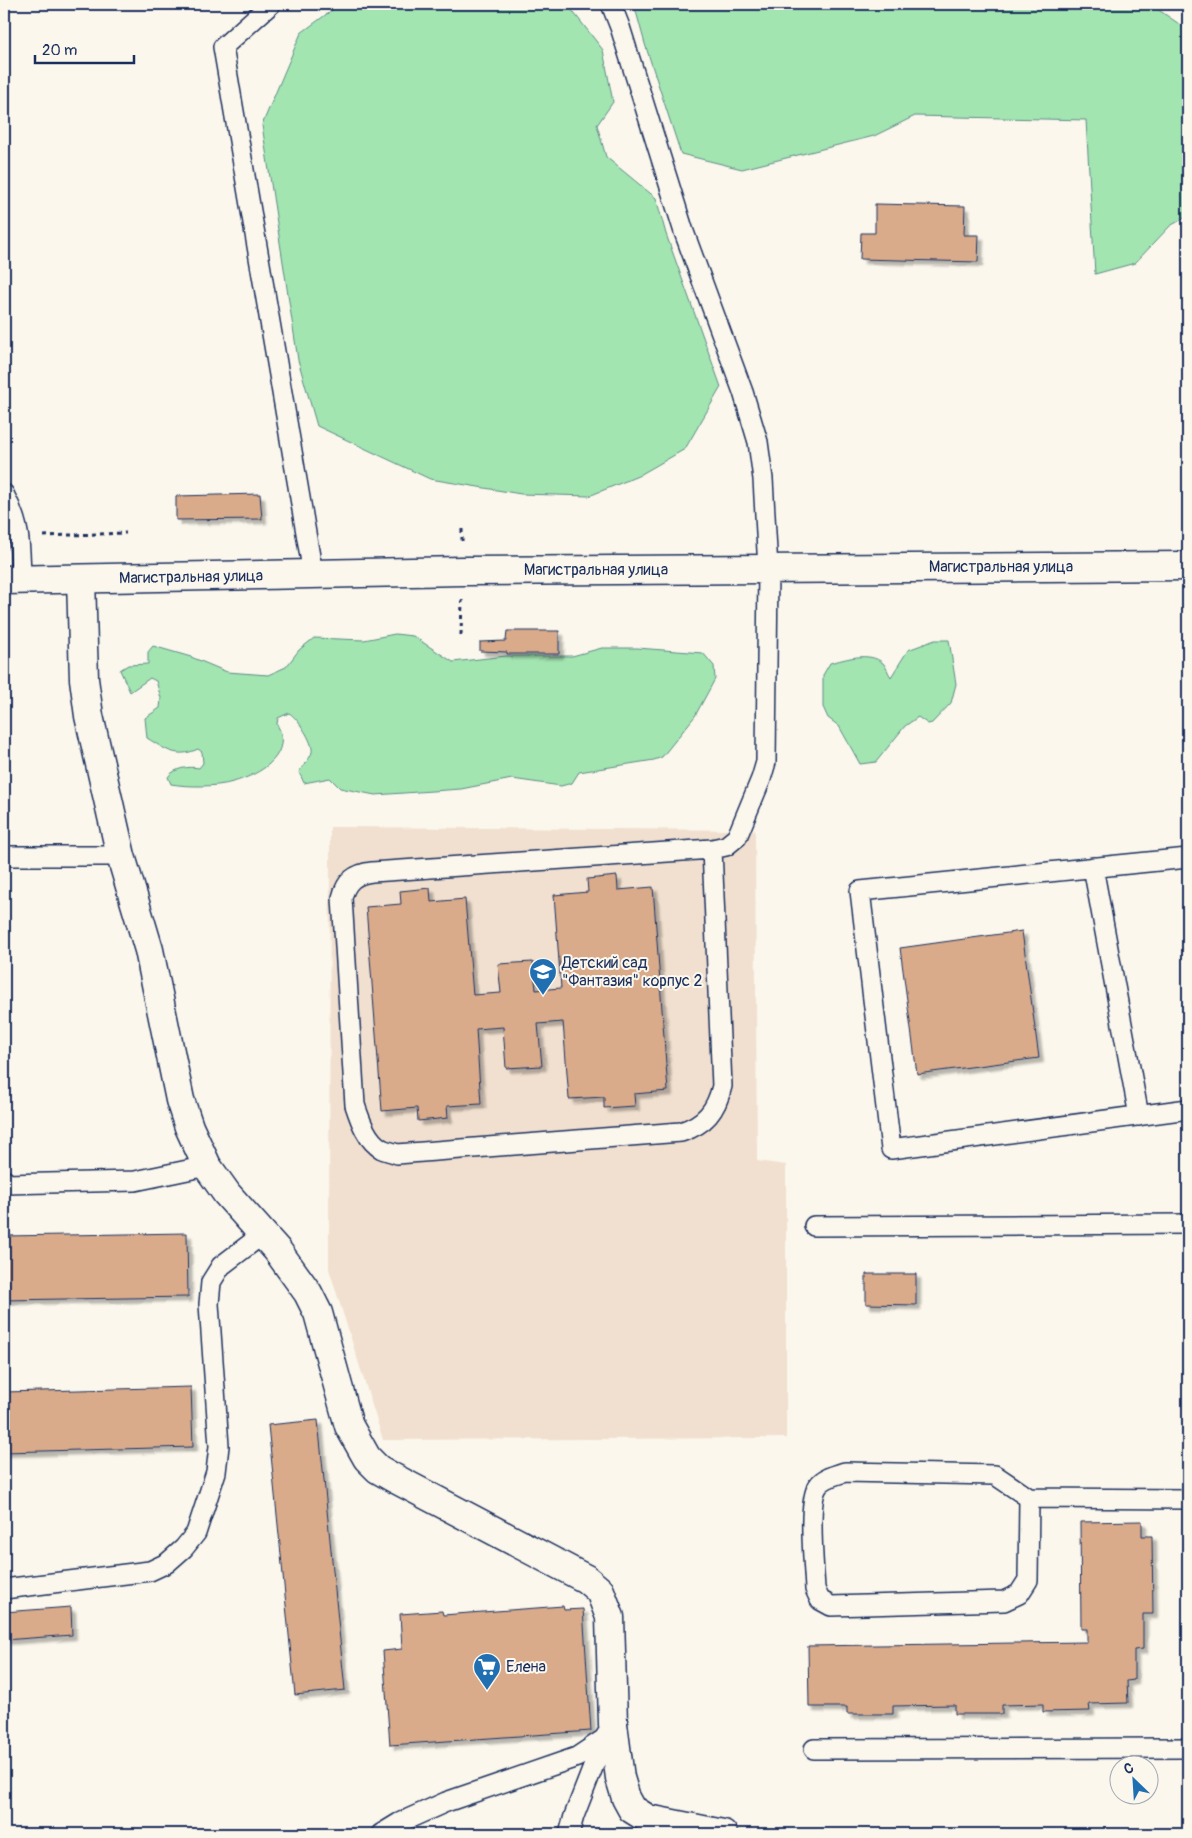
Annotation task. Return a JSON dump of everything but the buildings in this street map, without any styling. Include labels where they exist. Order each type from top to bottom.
[{"type":"street","name":"Магистральная улица","points":[[13,580],[462,571],[1188,566]]},
{"type":"street","points":[[81,579],[84,679],[89,716],[121,856],[148,950],[180,1100],[197,1147],[207,1166],[227,1194],[296,1274],[308,1293],[318,1313],[349,1426],[367,1458],[378,1469],[392,1477],[586,1579],[600,1591],[610,1618],[608,1731],[626,1798],[632,1809],[648,1819],[723,1834]]},
{"type":"lane","points":[[271,4],[223,48],[313,574]]},
{"type":"lane","points":[[611,4],[620,27],[684,232],[752,417],[758,442],[763,479],[768,568],[766,762],[761,780],[737,837],[726,846],[712,849],[372,872],[361,873],[352,878],[345,888],[342,898],[355,1105],[370,1136],[382,1149],[398,1154],[680,1132],[695,1127],[708,1116],[719,1101],[722,1086],[712,849]]},
{"type":"lane","points":[[4,494],[14,512],[20,537],[13,580]]},
{"type":"lane","points":[[4,856],[121,856]]},
{"type":"lane","points":[[1188,858],[860,891],[891,1149],[1188,1109]]},
{"type":"lane","points":[[1093,867],[1139,1116]]},
{"type":"lane","points":[[4,1182],[135,1181],[207,1166]]},
{"type":"lane","points":[[814,1226],[1188,1224]]},
{"type":"lane","points":[[4,1589],[150,1571],[167,1563],[184,1548],[196,1533],[216,1472],[219,1446],[209,1304],[210,1282],[222,1266],[263,1234]]},
{"type":"lane","points":[[1029,1498],[1028,1580],[1019,1594],[1004,1601],[831,1606],[820,1600],[815,1589],[812,1504],[818,1486],[828,1478],[845,1472],[995,1475],[1029,1498],[1188,1499]]},
{"type":"lane","points":[[380,1834],[399,1823],[446,1802],[577,1757],[608,1731]]},
{"type":"lane","points":[[570,1834],[574,1816],[608,1731]]},
{"type":"lane","points":[[814,1749],[1188,1748]]},
{"type":"path","points":[[20,537],[126,533]]},
{"type":"shaded area","name":"Детский сад \"Фантазия\" корпус 2","points":[[330,827],[755,830],[757,1161],[786,1165],[786,1438],[383,1440],[329,1269]]},
{"type":"green space","points":[[567,4],[603,50],[613,102],[597,125],[606,157],[656,198],[666,234],[721,387],[685,449],[638,476],[589,496],[521,494],[430,479],[317,426],[298,360],[262,125],[301,33],[339,5]]},
{"type":"green space","points":[[634,4],[1150,4],[1185,28],[1185,77],[1188,109],[1188,216],[1170,226],[1135,263],[1095,274],[1086,120],[915,116],[874,136],[742,169],[681,154]]},
{"type":"green space","points":[[395,634],[413,636],[453,662],[506,656],[572,656],[602,648],[637,648],[703,653],[714,666],[715,679],[695,716],[662,757],[654,760],[579,772],[572,783],[561,786],[512,779],[461,789],[375,795],[340,788],[330,778],[304,783],[299,772],[310,757],[312,748],[304,731],[289,713],[278,718],[277,724],[281,735],[281,744],[278,752],[267,766],[259,771],[226,784],[194,786],[171,784],[168,777],[174,772],[191,767],[199,768],[203,763],[202,752],[198,749],[177,753],[159,746],[147,738],[145,718],[160,708],[161,698],[156,681],[150,678],[130,692],[120,670],[128,665],[148,664],[148,652],[153,646],[191,657],[227,672],[268,675],[286,667],[299,650],[314,638],[364,640]]},
{"type":"green space","points":[[935,640],[949,640],[956,684],[951,703],[932,723],[928,724],[918,717],[905,726],[876,762],[860,764],[839,726],[828,718],[823,707],[823,675],[830,663],[857,657],[871,657],[883,663],[891,677],[908,650]]},
{"type":"place","name":"Детский сад \"Фантазия\" корпус 2","points":[[543,996]]},
{"type":"place","name":"Елена","points":[[487,1691]]}]
